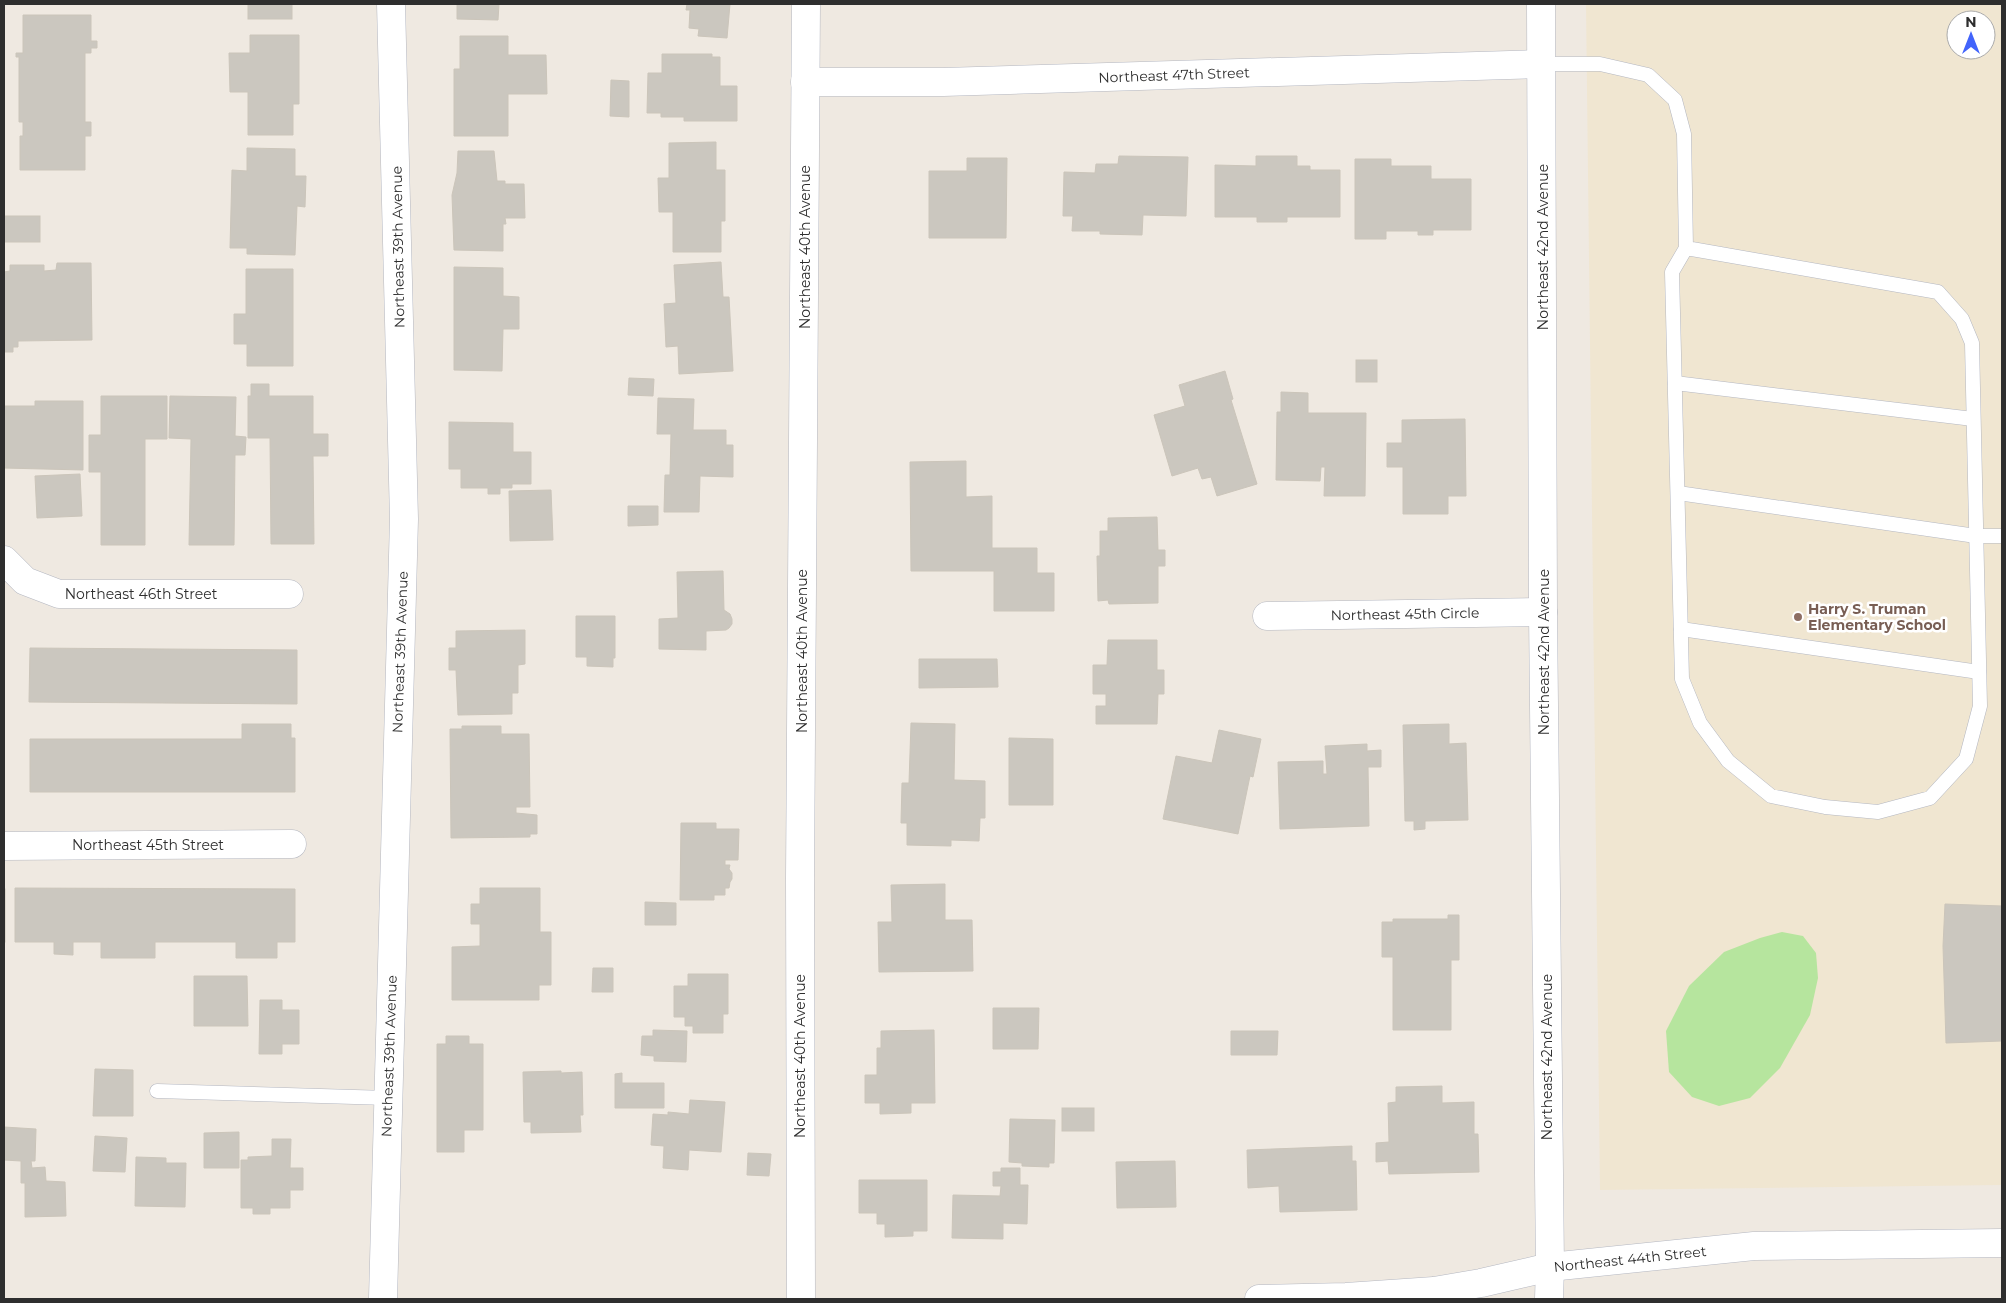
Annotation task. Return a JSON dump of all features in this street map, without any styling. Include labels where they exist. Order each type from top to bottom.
[{"type":"street","name":"Northeast 39th Avenue","points":[[383,1299],[404,519],[391,4]]},
{"type":"street","name":"Northeast 40th Avenue","points":[[801,1299],[800,879],[806,4]]},
{"type":"street","name":"Northeast 42nd Avenue","points":[[1541,4],[1549,1299]]},
{"type":"street","name":"Northeast 47th Street","points":[[806,82],[963,81],[1542,64]]},
{"type":"street","name":"Northeast 46th Street","points":[[4,560],[25,581],[59,594],[289,594]]},
{"type":"street","name":"Northeast 45th Circle","points":[[1267,616],[1544,612]]},
{"type":"street","name":"Northeast 45th Street","points":[[4,846],[292,844]]},
{"type":"street","name":"Northeast 44th Street","points":[[1259,1299],[1346,1297],[1434,1290],[1481,1283],[1550,1268],[1754,1246],[2002,1243]]},
{"type":"lane","points":[[1542,64],[1600,64],[1648,75],[1675,100],[1684,134],[1686,248],[1672,272],[1682,679],[1700,723],[1728,761],[1772,796],[1825,807],[1878,812],[1930,798],[1966,759],[1980,706],[1972,343],[1962,319],[1938,292],[1686,248]]},
{"type":"lane","points":[[1675,383],[1973,419]]},
{"type":"lane","points":[[1678,493],[1976,536],[2002,536]]},
{"type":"lane","points":[[1681,628],[1979,672]]},
{"type":"lane","points":[[157,1091],[388,1098]]},
{"type":"shaded area","name":"Harry S. Truman Elementary School","points":[[1586,4],[2002,4],[2002,1185],[1600,1190]]},
{"type":"green space","points":[[1782,932],[1803,936],[1816,953],[1818,978],[1810,1015],[1780,1068],[1750,1098],[1719,1106],[1692,1097],[1669,1072],[1666,1031],[1689,986],[1724,952]]},
{"type":"building","points":[[248,4],[292,4],[292,19],[248,19]]},
{"type":"building","points":[[457,4],[499,4],[498,20],[457,19]]},
{"type":"building","points":[[687,4],[730,4],[727,38],[698,36],[699,29],[689,28],[690,10],[686,10]]},
{"type":"building","points":[[23,15],[91,15],[91,41],[97,41],[97,48],[91,48],[91,53],[85,53],[85,122],[91,122],[91,136],[85,136],[85,170],[20,170],[20,136],[23,136],[23,122],[19,122],[19,57],[16,57],[16,53],[23,53]]},
{"type":"building","points":[[250,35],[299,35],[299,104],[293,104],[293,135],[248,135],[248,92],[230,92],[229,53],[250,53]]},
{"type":"building","points":[[460,36],[508,36],[508,55],[546,55],[547,94],[508,94],[508,136],[454,136],[454,69],[460,69]]},
{"type":"building","points":[[662,54],[712,54],[712,57],[720,57],[720,86],[737,86],[737,121],[684,121],[684,117],[661,117],[661,113],[647,113],[648,73],[662,73]]},
{"type":"building","points":[[611,80],[629,81],[629,117],[610,116]]},
{"type":"building","points":[[716,142],[716,170],[725,170],[725,221],[721,221],[721,252],[673,252],[673,212],[659,212],[658,178],[669,178],[669,143]]},
{"type":"building","points":[[247,148],[295,149],[295,176],[306,176],[305,207],[297,206],[295,255],[247,254],[247,248],[230,248],[232,170],[247,171]]},
{"type":"building","points":[[458,151],[494,151],[497,181],[505,181],[505,184],[524,184],[525,218],[505,218],[506,224],[503,224],[503,251],[454,250],[452,195],[457,173]]},
{"type":"building","points":[[1119,156],[1188,157],[1186,216],[1143,215],[1142,235],[1100,234],[1100,231],[1072,231],[1073,216],[1063,216],[1064,172],[1095,173],[1096,164],[1118,164]]},
{"type":"building","points":[[1256,156],[1297,156],[1297,166],[1310,166],[1310,170],[1340,170],[1340,217],[1287,217],[1287,222],[1257,222],[1257,217],[1215,217],[1215,165],[1256,166]]},
{"type":"building","points":[[967,158],[1007,158],[1006,238],[929,238],[929,171],[967,171]]},
{"type":"building","points":[[1355,159],[1391,159],[1391,166],[1431,166],[1431,179],[1471,179],[1471,230],[1433,230],[1433,235],[1418,235],[1418,231],[1386,231],[1386,239],[1355,239]]},
{"type":"building","points":[[4,216],[40,216],[40,242],[4,242]]},
{"type":"building","points":[[721,262],[723,297],[729,297],[733,371],[679,374],[678,346],[666,347],[664,304],[676,303],[674,265]]},
{"type":"building","points":[[57,263],[91,263],[92,340],[18,341],[18,347],[13,347],[13,352],[5,352],[4,272],[10,271],[10,265],[44,265],[44,271],[56,270]]},
{"type":"building","points":[[454,267],[503,268],[503,296],[519,297],[519,329],[503,329],[502,371],[454,370]]},
{"type":"building","points":[[246,269],[293,269],[293,366],[247,366],[247,344],[234,344],[234,314],[246,314]]},
{"type":"building","points":[[1356,360],[1377,360],[1377,382],[1356,382]]},
{"type":"building","points":[[1225,371],[1233,399],[1231,400],[1257,484],[1217,496],[1211,477],[1202,479],[1198,468],[1172,476],[1154,415],[1185,406],[1179,385]]},
{"type":"building","points":[[629,378],[654,379],[653,396],[628,395]]},
{"type":"building","points":[[251,384],[269,384],[269,396],[313,396],[313,434],[328,434],[328,456],[313,456],[314,544],[271,544],[270,438],[248,438],[248,396],[251,396]]},
{"type":"building","points":[[1281,392],[1308,393],[1308,413],[1366,413],[1365,496],[1324,496],[1325,467],[1321,467],[1320,481],[1276,480],[1277,412],[1281,412]]},
{"type":"building","points":[[101,396],[167,396],[167,439],[145,439],[145,545],[101,545],[101,472],[89,472],[89,435],[101,435]]},
{"type":"building","points":[[170,396],[236,397],[235,436],[246,437],[245,455],[235,455],[234,545],[189,545],[191,439],[169,438]]},
{"type":"building","points":[[658,398],[694,399],[693,430],[726,430],[726,445],[733,445],[733,477],[700,476],[699,512],[664,512],[665,475],[670,475],[671,434],[657,434]]},
{"type":"building","points":[[35,401],[83,401],[83,470],[4,468],[4,406],[35,406]]},
{"type":"building","points":[[1465,419],[1466,496],[1448,496],[1448,514],[1403,514],[1403,467],[1387,467],[1387,443],[1402,443],[1402,420]]},
{"type":"building","points":[[449,422],[513,423],[513,452],[531,452],[531,484],[512,484],[512,488],[500,488],[500,494],[488,494],[488,488],[461,488],[461,469],[449,469]]},
{"type":"building","points":[[966,461],[966,497],[992,496],[992,548],[1037,548],[1037,573],[1054,573],[1054,611],[994,611],[994,571],[911,571],[910,462]]},
{"type":"building","points":[[80,474],[82,516],[37,518],[35,476]]},
{"type":"building","points":[[551,490],[553,540],[510,541],[509,491]]},
{"type":"building","points":[[628,506],[658,506],[658,525],[628,526]]},
{"type":"building","points":[[1157,517],[1158,550],[1165,550],[1165,566],[1158,566],[1158,603],[1109,604],[1108,600],[1098,601],[1097,556],[1100,556],[1100,531],[1108,531],[1108,518]]},
{"type":"building","points":[[723,571],[724,610],[730,614],[732,619],[732,624],[729,628],[726,630],[706,631],[706,650],[659,649],[659,619],[678,618],[677,572]]},
{"type":"building","points":[[576,616],[615,616],[615,658],[613,658],[613,667],[587,666],[587,657],[576,657]]},
{"type":"building","points":[[525,630],[525,664],[518,665],[518,693],[512,693],[512,714],[458,715],[456,670],[449,670],[449,648],[456,648],[456,631]]},
{"type":"building","points":[[1108,640],[1157,640],[1157,670],[1164,670],[1164,694],[1158,694],[1157,724],[1096,724],[1096,706],[1106,706],[1106,694],[1093,694],[1093,665],[1107,665]]},
{"type":"building","points":[[30,648],[297,650],[297,704],[29,702]]},
{"type":"building","points":[[919,659],[997,659],[998,687],[919,688]]},
{"type":"building","points":[[911,723],[955,724],[954,780],[985,781],[985,818],[980,818],[979,841],[951,840],[951,846],[907,845],[907,823],[901,823],[902,783],[909,783]]},
{"type":"building","points":[[242,724],[291,724],[291,738],[295,738],[295,792],[30,792],[30,739],[242,739]]},
{"type":"building","points":[[1449,724],[1449,744],[1466,743],[1468,820],[1425,821],[1425,829],[1414,830],[1414,821],[1405,821],[1403,725]]},
{"type":"building","points":[[462,726],[501,726],[501,734],[529,734],[530,807],[516,807],[516,813],[537,815],[537,834],[530,834],[530,837],[451,838],[450,729],[462,729]]},
{"type":"building","points":[[1219,730],[1261,739],[1253,777],[1250,776],[1238,834],[1163,819],[1176,756],[1212,763]]},
{"type":"building","points":[[1009,738],[1053,739],[1053,805],[1009,805]]},
{"type":"building","points":[[1367,744],[1367,751],[1381,750],[1381,767],[1368,767],[1369,826],[1280,829],[1278,762],[1323,761],[1323,774],[1327,774],[1325,746]]},
{"type":"building","points":[[681,823],[716,823],[716,829],[739,829],[738,860],[725,860],[725,865],[730,865],[729,869],[732,873],[732,879],[729,888],[725,888],[725,895],[714,895],[714,900],[680,900]]},
{"type":"building","points":[[945,884],[945,920],[972,920],[973,971],[879,972],[878,922],[892,922],[891,885]]},
{"type":"building","points":[[15,888],[295,889],[295,942],[277,942],[277,958],[236,958],[236,942],[155,942],[155,958],[101,958],[101,942],[73,942],[73,955],[54,954],[54,942],[15,942]]},
{"type":"building","points":[[480,888],[540,888],[540,932],[551,932],[551,985],[539,985],[539,1000],[452,1000],[452,947],[480,946],[480,924],[471,924],[471,904],[480,904]]},
{"type":"building","points":[[5,889],[5,942],[4,942]]},
{"type":"building","points":[[645,902],[676,903],[676,925],[645,925]]},
{"type":"building","points":[[1945,904],[2002,906],[2002,1041],[1946,1043],[1943,946]]},
{"type":"building","points":[[1448,915],[1459,915],[1459,960],[1451,960],[1451,1030],[1393,1030],[1393,957],[1382,957],[1382,922],[1393,922],[1393,919],[1448,919]]},
{"type":"building","points":[[593,968],[613,968],[613,992],[592,992]]},
{"type":"building","points":[[688,974],[728,974],[728,1014],[723,1014],[723,1033],[693,1033],[693,1026],[685,1026],[685,1017],[674,1017],[674,986],[688,986]]},
{"type":"building","points":[[194,976],[247,976],[248,1026],[194,1026]]},
{"type":"building","points":[[260,1000],[282,1000],[282,1010],[299,1010],[299,1044],[282,1044],[282,1054],[259,1054]]},
{"type":"building","points":[[993,1008],[1039,1008],[1038,1049],[993,1049]]},
{"type":"building","points":[[653,1030],[687,1031],[686,1062],[654,1061],[654,1056],[641,1055],[642,1036],[653,1036]]},
{"type":"building","points":[[934,1030],[935,1103],[911,1103],[911,1113],[880,1114],[880,1103],[865,1103],[865,1075],[877,1075],[877,1048],[881,1048],[881,1031]]},
{"type":"building","points":[[1231,1031],[1278,1031],[1277,1055],[1231,1055]]},
{"type":"building","points":[[446,1036],[469,1036],[469,1044],[483,1044],[483,1130],[464,1130],[464,1152],[437,1152],[437,1044],[446,1044]]},
{"type":"building","points":[[95,1069],[133,1070],[133,1116],[93,1116]]},
{"type":"building","points":[[561,1071],[561,1073],[582,1072],[583,1115],[580,1115],[581,1132],[531,1133],[531,1122],[524,1122],[523,1072]]},
{"type":"building","points":[[622,1073],[622,1083],[664,1083],[664,1108],[615,1108],[615,1074]]},
{"type":"building","points":[[1442,1086],[1442,1103],[1474,1102],[1474,1134],[1478,1134],[1479,1172],[1389,1174],[1388,1161],[1376,1162],[1376,1143],[1389,1142],[1388,1103],[1396,1102],[1396,1087]]},
{"type":"building","points":[[690,1100],[725,1102],[721,1152],[689,1150],[688,1170],[663,1168],[664,1146],[651,1145],[653,1114],[668,1115],[668,1112],[689,1114]]},
{"type":"building","points":[[1062,1108],[1094,1108],[1094,1131],[1062,1131]]},
{"type":"building","points":[[1010,1119],[1055,1120],[1054,1163],[1049,1163],[1049,1167],[1022,1166],[1022,1163],[1009,1162]]},
{"type":"building","points":[[4,1127],[36,1129],[35,1161],[31,1161],[32,1168],[45,1167],[46,1181],[65,1182],[66,1216],[25,1217],[25,1183],[21,1183],[21,1161],[4,1160]]},
{"type":"building","points":[[239,1132],[239,1168],[204,1168],[204,1133]]},
{"type":"building","points":[[95,1136],[127,1138],[125,1172],[93,1171]]},
{"type":"building","points":[[272,1139],[291,1139],[290,1168],[303,1168],[303,1190],[290,1190],[290,1208],[270,1208],[270,1214],[253,1214],[253,1208],[241,1208],[241,1160],[248,1160],[248,1157],[272,1156]]},
{"type":"building","points":[[1352,1146],[1352,1161],[1356,1161],[1357,1210],[1280,1212],[1279,1186],[1248,1188],[1247,1150]]},
{"type":"building","points":[[748,1153],[771,1154],[769,1176],[747,1175]]},
{"type":"building","points":[[136,1157],[166,1158],[166,1163],[186,1163],[185,1207],[135,1206]]},
{"type":"building","points":[[1175,1161],[1176,1207],[1117,1208],[1116,1162]]},
{"type":"building","points":[[1001,1168],[1020,1168],[1020,1185],[1028,1185],[1027,1224],[1003,1223],[1003,1239],[952,1238],[953,1195],[1000,1196],[1001,1186],[993,1186],[993,1172],[1001,1172]]},
{"type":"building","points":[[859,1180],[927,1180],[927,1231],[913,1231],[913,1236],[885,1237],[885,1224],[877,1224],[877,1213],[859,1213]]},
{"type":"place","name":"Harry S. Truman Elementary School","points":[[1798,617]]}]
